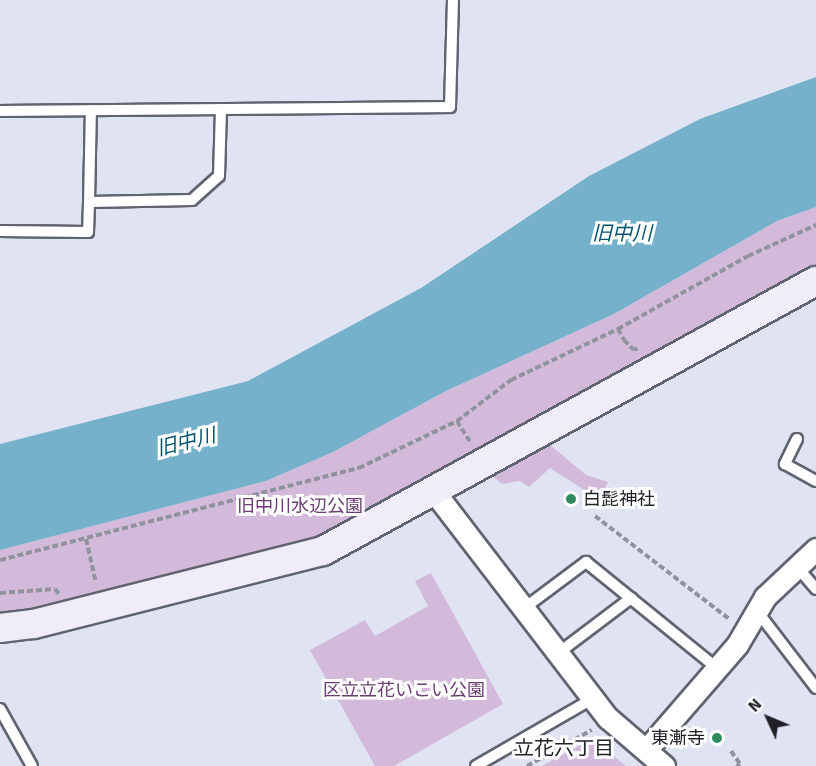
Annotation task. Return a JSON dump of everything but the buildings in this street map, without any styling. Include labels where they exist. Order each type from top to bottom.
[{"type":"street","points":[[0,628],[34,624],[323,551],[432,489],[816,281]]},
{"type":"street","points":[[432,489],[592,699],[608,718],[664,766]]},
{"type":"street","points":[[646,750],[737,645],[765,597],[816,549]]},
{"type":"lane","points":[[0,111],[450,107],[453,0]]},
{"type":"lane","points":[[89,202],[192,200],[219,176],[221,109]]},
{"type":"lane","points":[[0,231],[88,232],[91,110]]},
{"type":"lane","points":[[797,439],[785,464],[816,481]]},
{"type":"lane","points":[[523,609],[586,562],[717,668]]},
{"type":"lane","points":[[797,567],[816,589]]},
{"type":"lane","points":[[556,654],[631,598]]},
{"type":"lane","points":[[757,611],[816,687]]},
{"type":"lane","points":[[476,766],[592,699]]},
{"type":"lane","points":[[0,709],[32,766]]},
{"type":"path","points":[[0,560],[360,468],[457,421],[511,380],[618,329],[685,288],[816,225]]},
{"type":"path","points":[[618,329],[634,350],[644,345]]},
{"type":"path","points":[[457,421],[464,431]]},
{"type":"path","points":[[596,516],[739,627]]},
{"type":"path","points":[[86,539],[98,590]]},
{"type":"path","points":[[0,593],[55,589],[65,602]]},
{"type":"path","points":[[527,766],[608,718]]},
{"type":"path","points":[[731,751],[740,764],[737,766]]},
{"type":"green space","name":"旧中川水辺公園","points":[[816,207],[816,270],[315,539],[0,615],[0,550],[266,481],[333,452],[446,391],[614,314],[777,221]]},
{"type":"green space","points":[[549,444],[586,475],[608,482],[600,500],[550,468],[529,487],[520,481],[502,484],[493,477],[495,467]]},
{"type":"green space","name":"区立立花いこい公園","points":[[431,573],[503,704],[394,766],[375,766],[310,650],[365,620],[375,636],[428,606],[415,581]]},
{"type":"green space","points":[[584,743],[600,745],[626,766],[542,766]]},
{"type":"water","name":"旧中川","points":[[816,77],[816,207],[777,221],[614,314],[446,391],[333,452],[266,481],[0,550],[0,444],[248,381],[421,288],[589,176],[700,119]]},
{"type":"place","name":"白髭神社","points":[[571,499]]},
{"type":"place","name":"東漸寺","points":[[717,738]]},
{"type":"district","name":"立花六丁目","points":[[564,748]]}]
